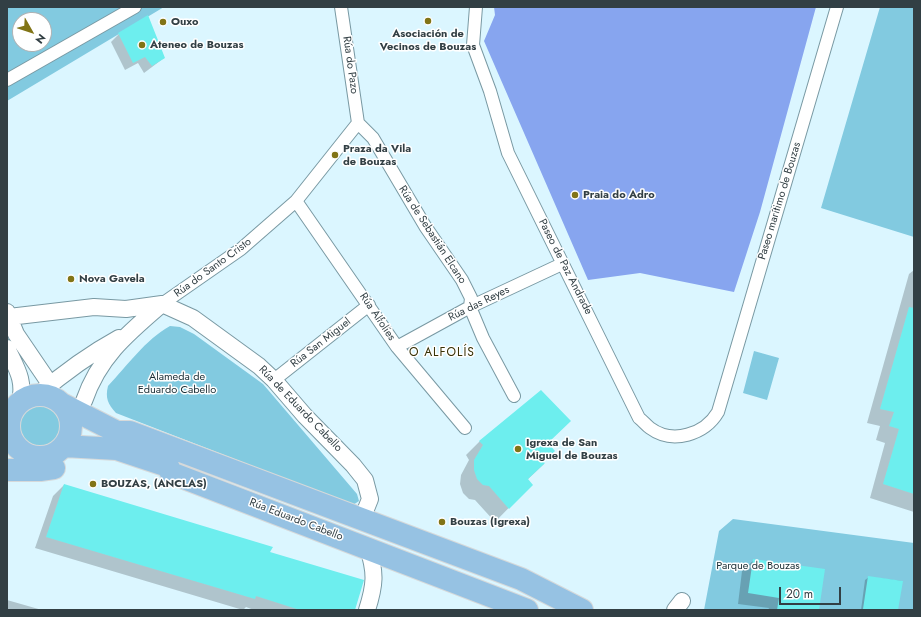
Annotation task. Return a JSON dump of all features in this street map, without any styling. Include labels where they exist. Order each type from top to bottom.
[{"type":"main road","name":"Rúa Eduardo Cabello","points":[[22,399],[72,419],[117,449],[168,466],[171,473],[527,610]]},
{"type":"main road","points":[[22,399],[8,423],[9,433],[13,443],[20,451],[29,456]]},
{"type":"main road","name":"Rúa Eduardo Cabello","points":[[72,419],[120,422],[130,432],[526,581],[582,610]]},
{"type":"main road","points":[[7,457],[29,456],[39,458],[57,452],[72,419]]},
{"type":"main road","points":[[7,470],[40,470],[84,458],[125,463],[164,476],[171,473]]},
{"type":"street","points":[[7,80],[135,7]]},
{"type":"street","name":"Rúa do Pazo","points":[[341,7],[358,123]]},
{"type":"street","name":"Paseo de Paz Andrade","points":[[476,7],[473,45],[490,91],[508,154],[639,418],[651,429],[660,433],[678,437],[695,433],[712,422],[718,412],[722,395]]},
{"type":"street","name":"Paseo marítimo de Bouzas","points":[[722,395],[838,7]]},
{"type":"street","points":[[296,201],[358,123]]},
{"type":"street","name":"Rúa de Sebastián Elcano","points":[[358,123],[374,138],[409,200],[462,280],[471,298],[470,307],[483,338],[514,396]]},
{"type":"street","name":"Rúa do Santo Cristo","points":[[72,419],[100,366],[128,333],[162,304],[241,249],[296,201]]},
{"type":"street","name":"Rúa Alfolíes","points":[[296,201],[397,347],[465,428]]},
{"type":"street","name":"Rúa das Reyes","points":[[397,347],[470,307],[562,264]]},
{"type":"street","points":[[22,399],[27,351],[8,315],[94,307],[126,309],[162,304]]},
{"type":"street","name":"Rúa de Eduardo Cabello","points":[[162,304],[193,318],[259,366],[274,380],[305,416],[353,465],[365,480],[370,499],[362,519]]},
{"type":"street","name":"Rúa San Miguel","points":[[274,380],[368,305]]},
{"type":"street","name":"Rúa do Santo Cristo","points":[[22,399],[88,355],[128,333]]},
{"type":"street","points":[[7,348],[22,399]]},
{"type":"street","points":[[368,548],[374,567],[374,586],[368,610]]},
{"type":"street","points":[[675,610],[682,601],[682,610]]},
{"type":"green space","points":[[7,7],[164,7],[7,101]]},
{"type":"green space","points":[[880,7],[914,7],[914,237],[821,208]]},
{"type":"green space","name":"Alameda de Eduardo Cabello","points":[[170,326],[180,327],[194,334],[263,384],[357,494],[359,501],[353,505],[116,413],[108,401],[108,386],[137,353],[153,338]]},
{"type":"green space","points":[[754,351],[779,358],[767,400],[743,393]]},
{"type":"green space","points":[[35,404],[43,404],[52,408],[58,414],[62,427],[58,440],[52,446],[43,450],[35,450],[26,446],[20,440],[16,431],[16,423],[20,414],[26,408]]},
{"type":"green space","name":"Parque de Bouzas","points":[[733,519],[914,543],[914,610],[704,610],[719,531]]},
{"type":"water","points":[[494,7],[816,7],[760,212],[734,292],[640,273],[588,280],[484,41],[495,15]]},
{"type":"building","name":"Ateneo de Bouzas","points":[[148,15],[165,58],[152,66],[145,57],[133,63],[118,33]]},
{"type":"building","points":[[909,307],[914,308],[914,494],[883,484],[899,429],[889,426],[894,412],[880,409]]},
{"type":"building","name":"Igrexa de San Miguel de Bouzas","points":[[541,390],[571,421],[548,443],[555,451],[528,479],[533,485],[509,509],[489,486],[483,485],[477,479],[474,470],[474,460],[483,445],[479,441]]},
{"type":"building","points":[[64,484],[273,547],[270,552],[364,580],[355,610],[300,610],[256,596],[255,599],[46,537]]},
{"type":"building","points":[[753,559],[825,569],[819,610],[777,610],[779,598],[748,593]]},
{"type":"building","points":[[868,576],[903,581],[898,610],[863,609]]},
{"type":"place","name":"Asociación de Vecinos de Bouzas","points":[[428,21]]},
{"type":"place","name":"Ouxo","points":[[163,22]]},
{"type":"place","name":"Ateneo de Bouzas","points":[[142,45]]},
{"type":"place","name":"Praza da Vila de Bouzas","points":[[335,155]]},
{"type":"place","name":"Praia do Adro","points":[[575,195]]},
{"type":"place","name":"Nova Gavela","points":[[71,279]]},
{"type":"place","name":"Igrexa de San Miguel de Bouzas","points":[[518,449]]},
{"type":"place","name":"BOUZAS, (ANCLAS)","points":[[93,484]]},
{"type":"place","name":"Bouzas (Igrexa)","points":[[442,522]]},
{"type":"district","name":"O ALFOLÍS","points":[[442,353]]}]
